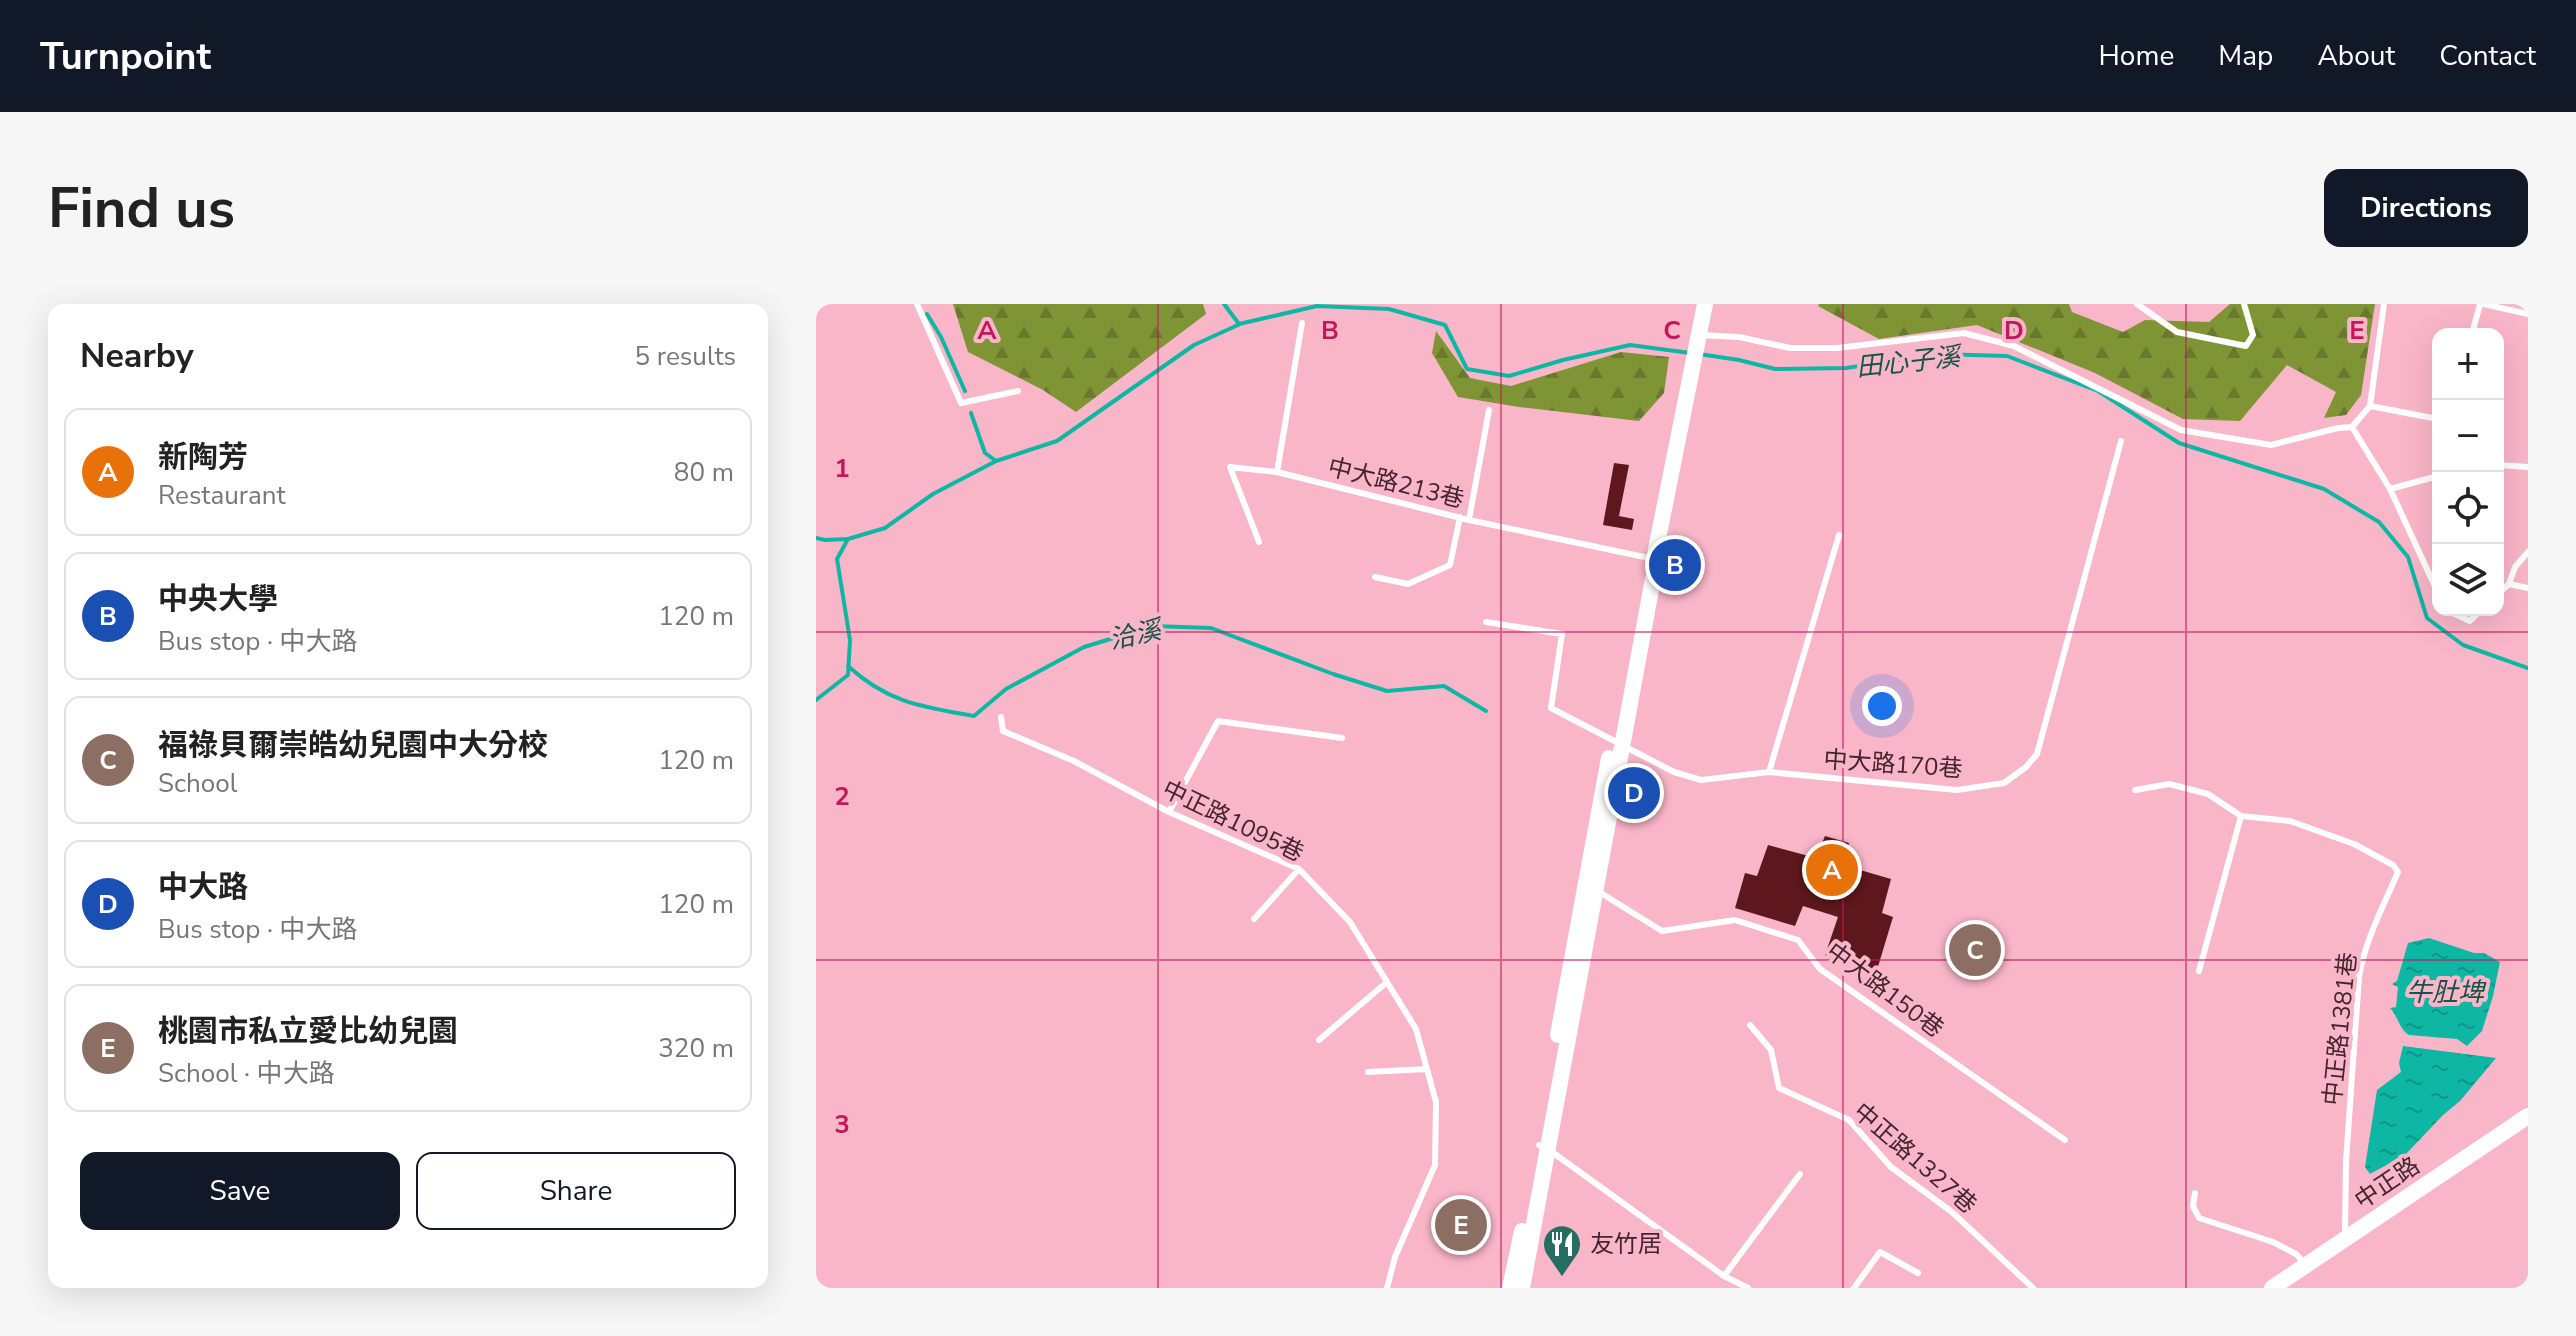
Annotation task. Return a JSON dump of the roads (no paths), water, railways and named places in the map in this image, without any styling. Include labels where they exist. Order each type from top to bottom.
[{"type":"street","points":[[1522,1288],[1543,1147],[1617,743],[1655,568],[1654,559],[1705,304]]},
{"type":"street","name":"中正路","points":[[2272,1288],[2528,1116]]},
{"type":"street","points":[[1510,1288],[1543,1147]]},
{"type":"lane","points":[[917,304],[961,403],[1018,391]]},
{"type":"lane","points":[[2137,304],[2177,332],[2246,346],[2253,335],[2244,304]]},
{"type":"lane","points":[[1699,338],[1739,337],[1790,348],[1837,348],[1964,333],[2014,346],[2181,430],[2271,445],[2352,427],[2370,406],[2384,304]]},
{"type":"lane","points":[[2474,328],[2482,304],[2527,311]]},
{"type":"lane","points":[[1277,472],[1302,323]]},
{"type":"lane","points":[[2370,406],[2432,418]]},
{"type":"lane","points":[[1469,520],[1489,410]]},
{"type":"lane","points":[[2352,427],[2390,489],[2432,580]]},
{"type":"lane","name":"中大路170巷","points":[[1486,622],[1562,634],[1551,708],[1674,772],[1701,780],[1769,772],[1957,790],[2004,783],[2026,767],[2037,754],[2121,441]]},
{"type":"lane","points":[[2504,465],[2528,467]]},
{"type":"lane","name":"中大路213巷","points":[[1259,542],[1230,467],[1277,472],[1469,520],[1654,559]]},
{"type":"lane","points":[[2390,489],[2432,478]]},
{"type":"lane","points":[[1375,577],[1408,584],[1450,565],[1460,517]]},
{"type":"lane","points":[[1769,772],[1839,535]]},
{"type":"lane","points":[[2504,589],[2515,567],[2528,552]]},
{"type":"lane","points":[[2509,584],[2528,588]]},
{"type":"lane","name":"中正路1095巷","points":[[1001,717],[1003,731],[1074,761],[1169,812],[1299,869],[1350,922],[1416,1029],[1436,1102],[1435,1165],[1395,1257],[1387,1288]]},
{"type":"lane","points":[[1169,812],[1218,721],[1342,738]]},
{"type":"lane","name":"中正路1381巷","points":[[2135,790],[2169,784],[2208,794],[2241,816],[2290,821],[2354,844],[2393,865],[2398,872],[2363,956],[2359,977],[2346,1161],[2344,1240]]},
{"type":"lane","points":[[2199,971],[2241,816]]},
{"type":"lane","points":[[1254,919],[1299,869]]},
{"type":"lane","name":"中大路150巷","points":[[1591,888],[1662,931],[1735,920],[1798,940],[1820,969],[2065,1140]]},
{"type":"lane","points":[[1319,1040],[1387,982]]},
{"type":"lane","name":"中正路1327巷","points":[[1750,1025],[1771,1050],[1779,1088],[1849,1120],[1891,1167],[1952,1212],[2033,1288]]},
{"type":"lane","points":[[1368,1072],[1427,1069]]},
{"type":"lane","points":[[1543,1147],[1724,1276],[1748,1288]]},
{"type":"lane","points":[[1724,1276],[1800,1174]]},
{"type":"lane","points":[[2195,1193],[2193,1206],[2199,1218],[2273,1242],[2296,1254],[2307,1265]]},
{"type":"lane","points":[[1854,1288],[1880,1252],[1918,1273]]},
{"type":"water","name":"牛肚埤","points":[[2429,938],[2474,953],[2484,953],[2500,962],[2482,1031],[2467,1046],[2457,1039],[2409,1035],[2390,1008],[2396,1007],[2398,987],[2392,984],[2397,981],[2408,943]]},
{"type":"water","name":"牛肚埤","points":[[2403,1046],[2496,1058],[2460,1101],[2405,1155],[2370,1174],[2365,1167],[2377,1090],[2401,1072],[2399,1063]]},
{"type":"waterway","name":"田心子溪","points":[[1224,304],[1239,324],[1317,306],[1389,309],[1445,325],[1467,369],[1509,376],[1630,345],[1690,353]]},
{"type":"waterway","name":"洽溪","points":[[927,314],[965,391]]},
{"type":"waterway","name":"洽溪","points":[[816,700],[848,675],[850,640],[837,559],[848,539],[885,528],[933,494],[996,461],[1057,441],[1194,345],[1238,325]]},
{"type":"waterway","name":"田心子溪","points":[[1699,354],[1775,369],[1846,368],[1938,354],[2007,356],[2098,391],[2179,443],[2324,489],[2379,522],[2408,557],[2427,618],[2463,645],[2528,668]]},
{"type":"waterway","name":"洽溪","points":[[971,413],[985,453],[996,461]]},
{"type":"waterway","name":"洽溪","points":[[816,538],[848,539]]},
{"type":"waterway","name":"洽溪","points":[[848,666],[877,688],[907,702],[974,716],[1006,689],[1084,647],[1153,626],[1211,628],[1387,691],[1444,686],[1486,711]]},
{"type":"place","name":"中央大學","points":[[1675,565]]},
{"type":"place","name":"中大路","points":[[1634,793]]},
{"type":"place","name":"新陶芳","points":[[1832,870]]},
{"type":"place","name":"福祿貝爾崇皓幼兒園中大分校","points":[[1975,950]]},
{"type":"place","name":"桃園市私立愛比幼兒園","points":[[1461,1225]]},
{"type":"place","name":"友竹居","points":[[1562,1278]]}]
